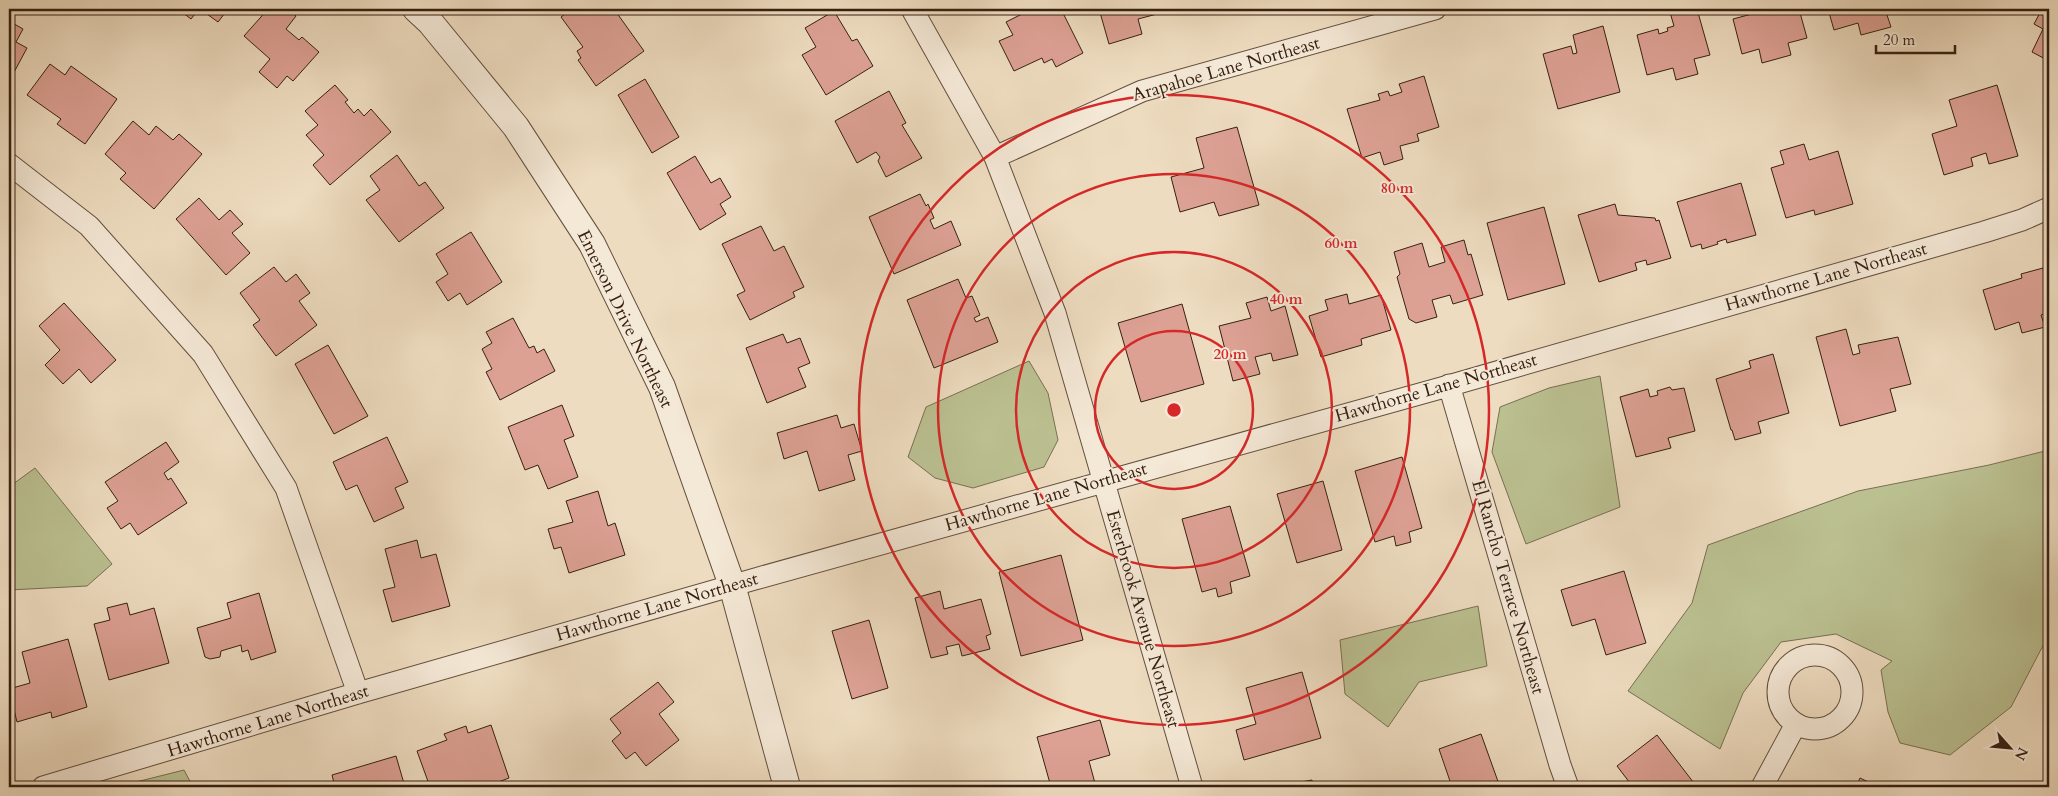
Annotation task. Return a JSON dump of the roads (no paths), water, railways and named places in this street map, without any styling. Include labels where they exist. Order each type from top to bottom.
[{"type":"street","name":"Emerson Drive Northeast","points":[[416,9],[430,22],[516,126],[592,244],[662,387],[732,585],[787,787]]},
{"type":"street","name":"Esterbrook Avenue Northeast","points":[[912,9],[994,157],[1055,313],[1192,787]]},
{"type":"street","name":"Arapahoe Lane Northeast","points":[[994,157],[1142,91],[1435,9]]},
{"type":"street","points":[[9,164],[89,226],[203,354],[286,488],[358,693]]},
{"type":"street","name":"Hawthorne Lane Northeast","points":[[43,787],[358,693],[732,585],[1449,385],[2012,223],[2049,208]]},
{"type":"street","name":"El Rancho Terrace Northeast","points":[[1449,385],[1568,787]]},
{"type":"street","points":[[1762,787],[1796,724]]}]
